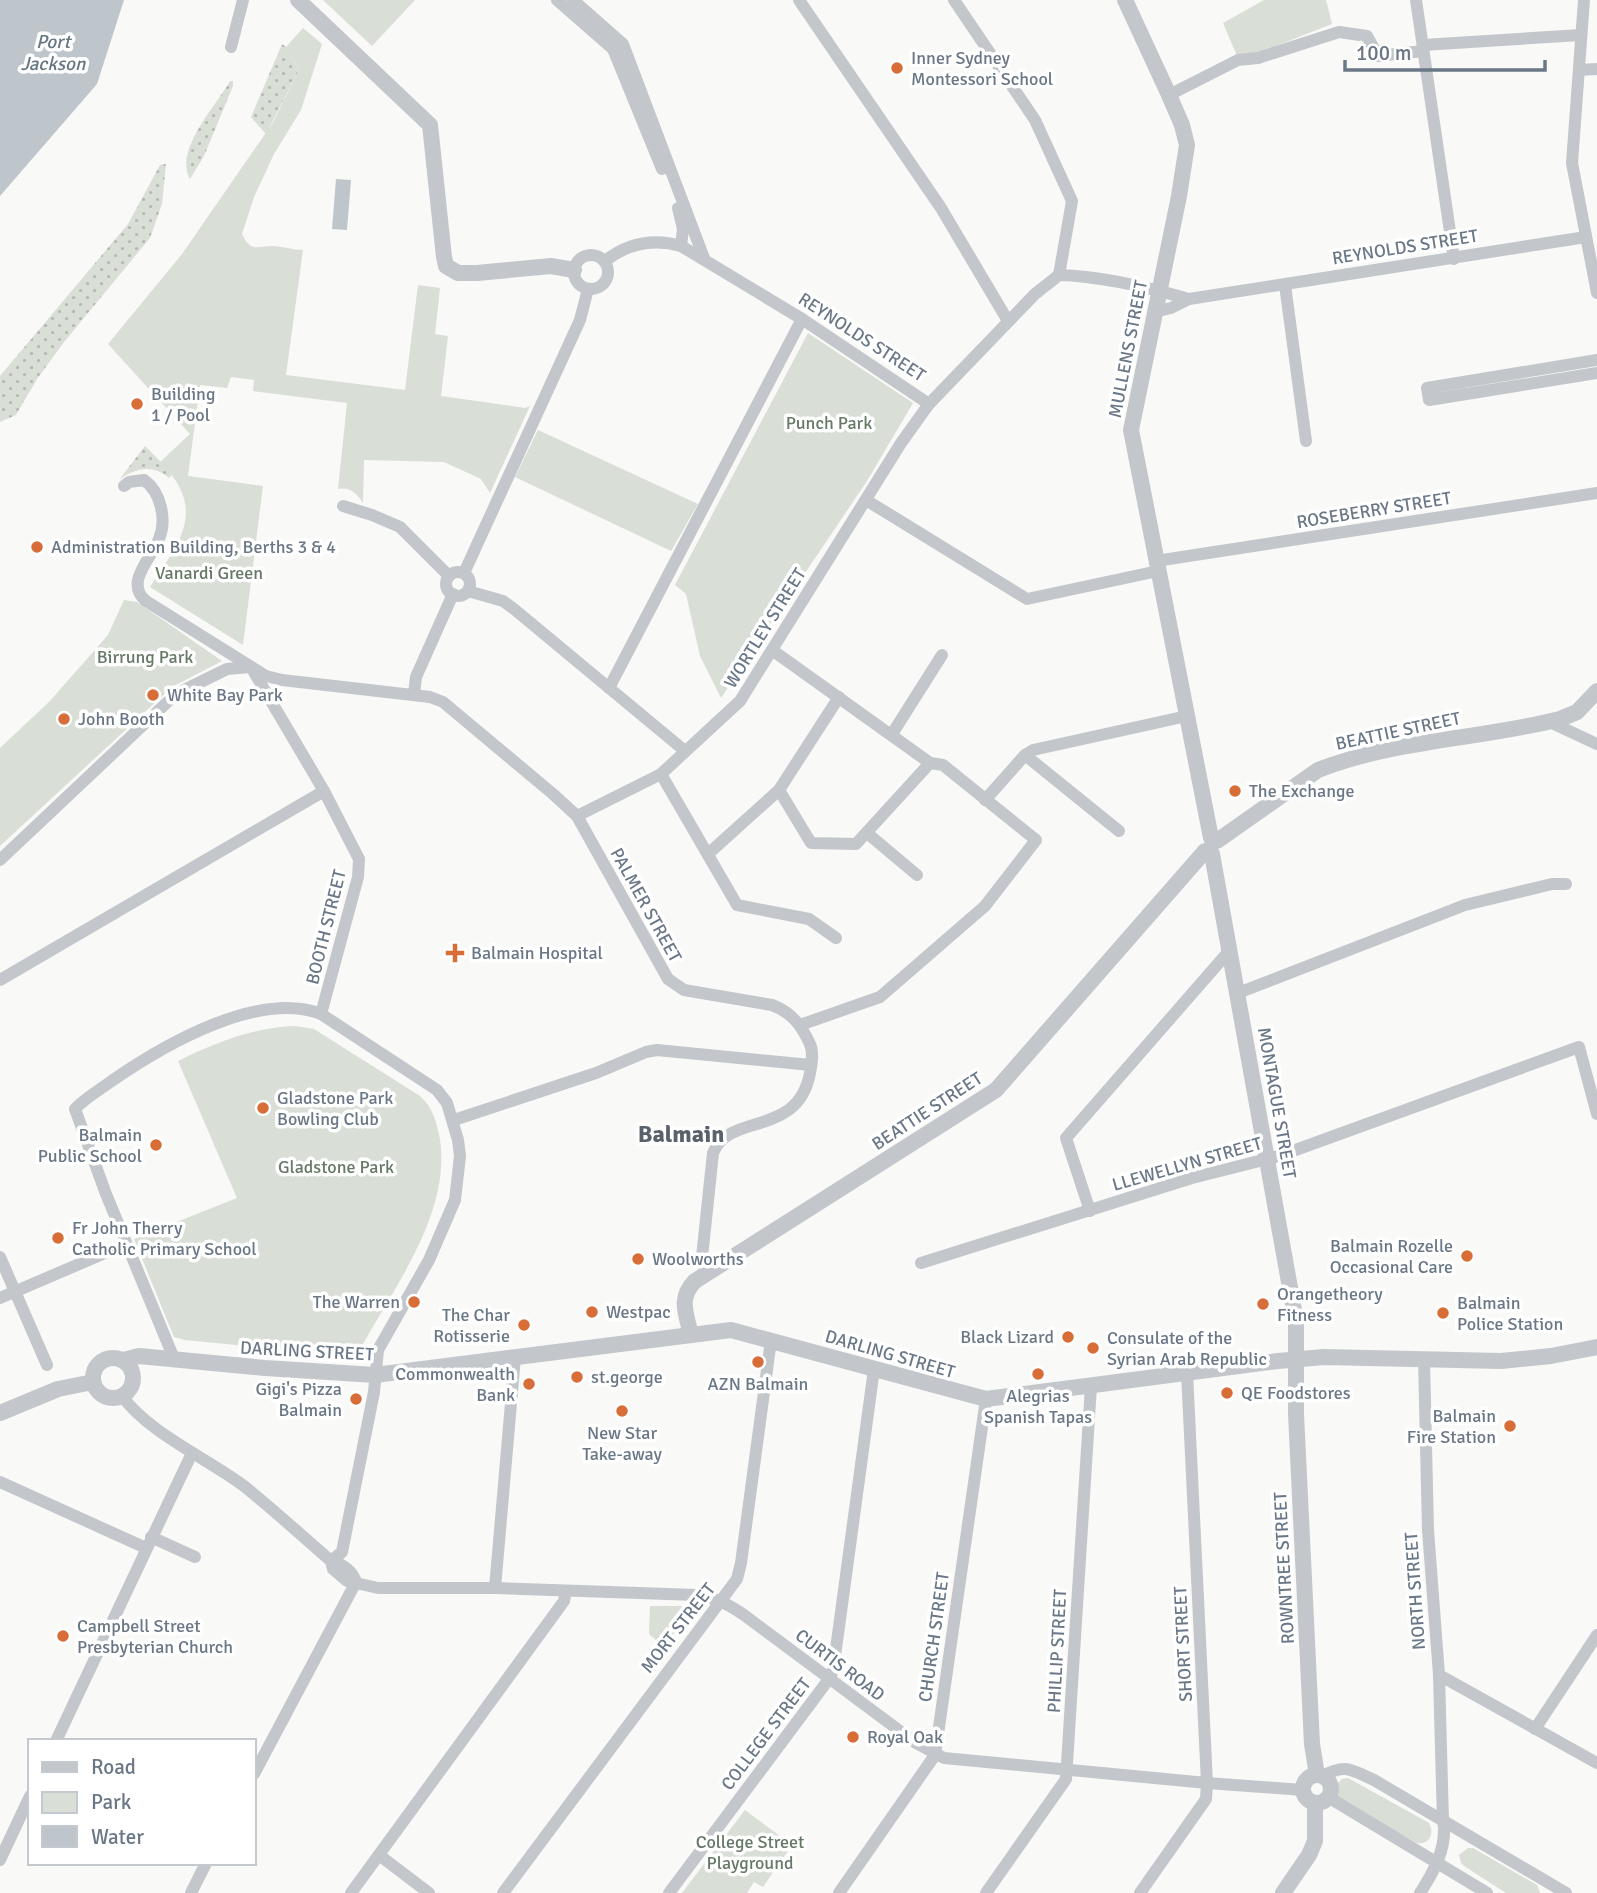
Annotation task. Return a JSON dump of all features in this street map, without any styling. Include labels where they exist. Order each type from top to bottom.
[{"type":"street","points":[[231,47],[243,0]]},
{"type":"street","points":[[298,0],[430,125],[444,257],[446,266],[451,271],[477,273],[551,266],[574,270]]},
{"type":"street","points":[[557,0],[618,46],[680,215],[681,246]]},
{"type":"street","points":[[573,0],[618,46],[704,258]]},
{"type":"street","points":[[799,0],[942,208],[1009,321]]},
{"type":"street","points":[[954,0],[1035,120],[1072,201],[1059,275]]},
{"type":"street","name":"MULLENS STREET","points":[[1126,0],[1182,125],[1186,156],[1131,430],[1211,846]]},
{"type":"street","points":[[1416,0],[1454,259]]},
{"type":"street","points":[[1584,0],[1573,163],[1586,237],[1593,257],[1597,293]]},
{"type":"street","points":[[1170,95],[1238,60],[1258,58],[1339,32],[1367,36],[1378,55],[1423,48],[1581,35]]},
{"type":"street","points":[[1578,70],[1597,69]]},
{"type":"street","name":"REYNOLDS STREET","points":[[1154,312],[1171,308],[1189,299],[1586,237]]},
{"type":"street","name":"REYNOLDS STREET","points":[[605,261],[617,252],[649,242],[665,241],[681,246],[802,320],[929,404],[1035,294],[1059,275],[1079,275],[1159,290],[1189,299]]},
{"type":"street","points":[[596,255],[605,261],[609,271],[606,281],[598,288],[588,289],[578,283],[574,270],[577,262],[585,256],[596,255]]},
{"type":"street","points":[[1285,285],[1306,442]]},
{"type":"street","points":[[464,573],[580,320],[588,289]]},
{"type":"street","points":[[609,688],[802,320]]},
{"type":"street","points":[[1597,360],[1515,380],[1429,400],[1427,388],[1515,380],[1597,373]]},
{"type":"street","name":"WORTLEY STREET","points":[[577,817],[661,774],[740,701],[901,443],[929,404]]},
{"type":"street","name":"BOOTH STREET","points":[[124,486],[144,480],[151,485],[163,516],[160,538],[139,576],[139,594],[251,667],[324,791],[359,859],[358,877],[321,1014]]},
{"type":"street","name":"ROSEBERRY STREET","points":[[866,500],[1027,599],[1157,566],[1597,493]]},
{"type":"street","points":[[343,506],[400,527],[449,576]]},
{"type":"street","points":[[455,572],[464,573],[470,581],[468,591],[461,596],[453,594],[447,588],[449,576],[455,572]]},
{"type":"street","points":[[468,591],[503,601],[685,751]]},
{"type":"street","points":[[414,694],[416,677],[453,594]]},
{"type":"street","points":[[705,1274],[702,1257],[710,1170],[716,1146],[730,1134],[774,1119],[798,1101],[807,1087],[812,1048],[800,1026],[880,997],[985,906],[1036,840],[943,765],[930,763],[772,650]]},
{"type":"street","points":[[892,734],[942,655]]},
{"type":"street","points":[[0,860],[176,694],[227,670],[251,667]]},
{"type":"street","name":"PALMER STREET","points":[[251,667],[267,676],[282,680],[414,694],[433,697],[443,702],[577,817],[668,979],[684,990],[772,1005],[782,1009],[800,1026]]},
{"type":"street","name":"BEATTIE STREET","points":[[691,1335],[685,1311],[687,1289],[705,1274],[996,1090],[1211,846],[1303,778],[1333,764],[1397,749],[1550,722],[1577,712],[1597,691]]},
{"type":"street","points":[[708,854],[779,790],[839,697]]},
{"type":"street","points":[[985,800],[1025,755],[1042,747],[1186,716]]},
{"type":"street","points":[[1550,722],[1597,744]]},
{"type":"street","points":[[1025,755],[1119,831]]},
{"type":"street","points":[[779,790],[811,843],[856,844],[930,763]]},
{"type":"street","points":[[661,774],[737,905],[809,919],[836,938]]},
{"type":"street","points":[[0,980],[324,791]]},
{"type":"street","points":[[867,833],[917,875]]},
{"type":"street","name":"MONTAGUE STREET","points":[[1211,846],[1296,1321],[1296,1359]]},
{"type":"street","points":[[1238,993],[1465,905],[1552,884],[1566,884]]},
{"type":"street","points":[[1090,1211],[1066,1138],[1230,950]]},
{"type":"street","points":[[175,1361],[126,1244],[75,1109],[156,1052],[213,1026],[247,1014],[279,1008],[309,1009],[321,1014],[438,1090],[447,1102],[454,1121],[460,1156],[455,1200],[429,1261],[378,1350],[374,1392],[342,1552],[331,1561]]},
{"type":"street","name":"LLEWELLYN STREET","points":[[921,1263],[1192,1178],[1267,1159],[1579,1047],[1596,1108]]},
{"type":"street","points":[[454,1121],[657,1050],[811,1065]]},
{"type":"street","points":[[0,1298],[126,1244]]},
{"type":"street","points":[[0,1257],[47,1365]]},
{"type":"street","name":"DARLING STREET","points":[[122,1360],[139,1356],[375,1375],[731,1330],[986,1399],[1296,1359],[1324,1357],[1524,1360],[1597,1347]]},
{"type":"street","name":"MORT STREET","points":[[503,1893],[687,1643],[734,1585],[741,1563],[771,1340]]},
{"type":"street","points":[[495,1588],[514,1357]]},
{"type":"street","points":[[110,1358],[122,1360],[132,1369],[134,1376],[131,1389],[122,1396],[107,1398],[96,1389],[93,1376],[98,1364],[110,1358]]},
{"type":"street","name":"ROWNTREE STREET","points":[[1296,1359],[1296,1414],[1312,1744],[1319,1776]]},
{"type":"street","name":"NORTH STREET","points":[[1420,1893],[1436,1870],[1446,1834],[1443,1821],[1439,1675],[1428,1530],[1424,1359]]},
{"type":"street","name":"DARLING STREET","points":[[134,1376],[151,1366],[175,1361]]},
{"type":"street","name":"COLLEGE STREET","points":[[669,1893],[829,1679],[874,1369]]},
{"type":"street","name":"SHORT STREET","points":[[1140,1893],[1206,1799],[1187,1373]]},
{"type":"street","points":[[0,1413],[58,1389],[93,1382]]},
{"type":"street","name":"PHILLIP STREET","points":[[986,1893],[1061,1789],[1068,1769],[1091,1386]]},
{"type":"street","name":"CURTIS ROAD","points":[[122,1396],[138,1414],[243,1485],[331,1561],[333,1569],[347,1581],[378,1588],[495,1588],[697,1595],[721,1600],[935,1755],[954,1760],[1303,1790]]},
{"type":"street","name":"CHURCH STREET","points":[[839,1893],[935,1755],[986,1399]]},
{"type":"street","points":[[57,1739],[192,1453]]},
{"type":"street","points":[[0,1482],[149,1543],[195,1557]]},
{"type":"street","points":[[256,1770],[356,1582]]},
{"type":"street","points":[[351,1893],[564,1601],[566,1591]]},
{"type":"street","points":[[1535,1729],[1597,1635]]},
{"type":"street","points":[[1439,1675],[1597,1763]]},
{"type":"street","points":[[1487,1893],[1322,1800],[1307,1799],[1303,1790],[1306,1780],[1345,1768],[1374,1780],[1560,1891]]},
{"type":"street","points":[[1283,1893],[1309,1855],[1315,1841],[1322,1800],[1330,1785],[1319,1776]]},
{"type":"street","points":[[0,1860],[28,1800]]},
{"type":"street","points":[[379,1855],[429,1893]]},
{"type":"street","points":[[191,1893],[205,1865]]},
{"type":"green space","points":[[323,0],[415,0],[372,46]]},
{"type":"green space","points":[[1264,0],[1326,0],[1332,24],[1253,55],[1237,56],[1223,23]]},
{"type":"green space","name":"Vanardi Green","points":[[303,28],[322,44],[301,110],[274,154],[254,197],[242,234],[251,246],[303,250],[286,375],[405,390],[418,285],[440,288],[435,334],[448,336],[441,396],[525,408],[530,406],[490,493],[481,479],[444,462],[364,460],[363,503],[353,491],[338,489],[347,403],[253,391],[254,380],[231,377],[227,388],[200,385],[188,476],[263,486],[243,645],[150,587],[179,540],[186,510],[183,495],[175,479],[160,462],[190,434],[108,344],[182,254],[272,124],[299,70],[286,47]]},
{"type":"green space","points":[[282,44],[299,70],[266,134],[251,117]]},
{"type":"green space","points":[[230,81],[233,81],[233,86],[204,156],[190,179],[187,167],[192,141]]},
{"type":"green space","points":[[166,164],[162,204],[150,238],[64,342],[37,379],[16,415],[0,422],[0,376],[128,224],[160,165]]},
{"type":"green space","name":"Punch Park","points":[[808,333],[913,403],[867,481],[721,698],[700,656],[686,594],[675,585]]},
{"type":"green space","points":[[538,430],[698,504],[671,551],[515,477]]},
{"type":"green space","points":[[145,446],[173,474],[169,478],[156,471],[144,469],[119,480]]},
{"type":"green space","name":"Birrung Park","points":[[124,600],[137,602],[222,661],[172,687],[0,846],[0,748],[50,701],[108,635]]},
{"type":"green space","name":"Gladstone Park","points":[[295,1026],[314,1029],[420,1096],[432,1113],[439,1134],[441,1163],[438,1191],[430,1219],[404,1274],[359,1351],[350,1356],[174,1337],[134,1239],[237,1198],[178,1061],[235,1037],[265,1029]]},
{"type":"green space","points":[[650,1606],[694,1606],[664,1647],[649,1634]]},
{"type":"green space","points":[[1348,1778],[1429,1823],[1430,1838],[1417,1843],[1335,1799],[1334,1787],[1342,1779]]},
{"type":"green space","name":"College Street Playground","points":[[745,1810],[792,1845],[763,1887],[754,1882],[747,1893],[682,1893]]},
{"type":"green space","points":[[1468,1848],[1473,1848],[1537,1885],[1540,1893],[1506,1893],[1461,1863],[1459,1855]]},
{"type":"water","name":"Port Jackson","points":[[0,0],[124,0],[97,84],[0,196]]},
{"type":"water","points":[[336,179],[351,180],[347,230],[332,229]]},
{"type":"place","name":"Inner Sydney Montessori School","points":[[897,68]]},
{"type":"place","name":"Building 1 / Pool","points":[[137,404]]},
{"type":"place","name":"Administration Building, Berths 3 & 4","points":[[37,547]]},
{"type":"place","name":"White Bay Park","points":[[153,695]]},
{"type":"place","name":"John Booth","points":[[64,719]]},
{"type":"place","name":"The Exchange","points":[[1235,791]]},
{"type":"place","name":"Balmain Hospital","points":[[455,953]]},
{"type":"place","name":"Gladstone Park Bowling Club","points":[[263,1108]]},
{"type":"place","name":"Balmain Public School","points":[[156,1145]]},
{"type":"place","name":"Fr John Therry Catholic Primary School","points":[[58,1238]]},
{"type":"place","name":"Balmain Rozelle Occasional Care","points":[[1467,1256]]},
{"type":"place","name":"Woolworths","points":[[638,1259]]},
{"type":"place","name":"The Warren","points":[[414,1302]]},
{"type":"place","name":"Orangetheory Fitness","points":[[1263,1304]]},
{"type":"place","name":"Westpac","points":[[592,1312]]},
{"type":"place","name":"Balmain Police Station","points":[[1443,1313]]},
{"type":"place","name":"The Char Rotisserie","points":[[524,1325]]},
{"type":"place","name":"Black Lizard","points":[[1068,1337]]},
{"type":"place","name":"Consulate of the Syrian Arab Republic","points":[[1093,1348]]},
{"type":"place","name":"AZN Balmain","points":[[758,1362]]},
{"type":"place","name":"Alegrias Spanish Tapas","points":[[1038,1374]]},
{"type":"place","name":"st.george","points":[[577,1377]]},
{"type":"place","name":"Commonwealth Bank","points":[[529,1384]]},
{"type":"place","name":"QE Foodstores","points":[[1227,1393]]},
{"type":"place","name":"Gigi's Pizza Balmain","points":[[356,1399]]},
{"type":"place","name":"New Star Take-away","points":[[622,1411]]},
{"type":"place","name":"Balmain Fire Station","points":[[1510,1426]]},
{"type":"place","name":"Campbell Street Presbyterian Church","points":[[63,1636]]},
{"type":"place","name":"Royal Oak","points":[[853,1737]]},
{"type":"district","name":"Balmain","points":[[681,1134]]}]
